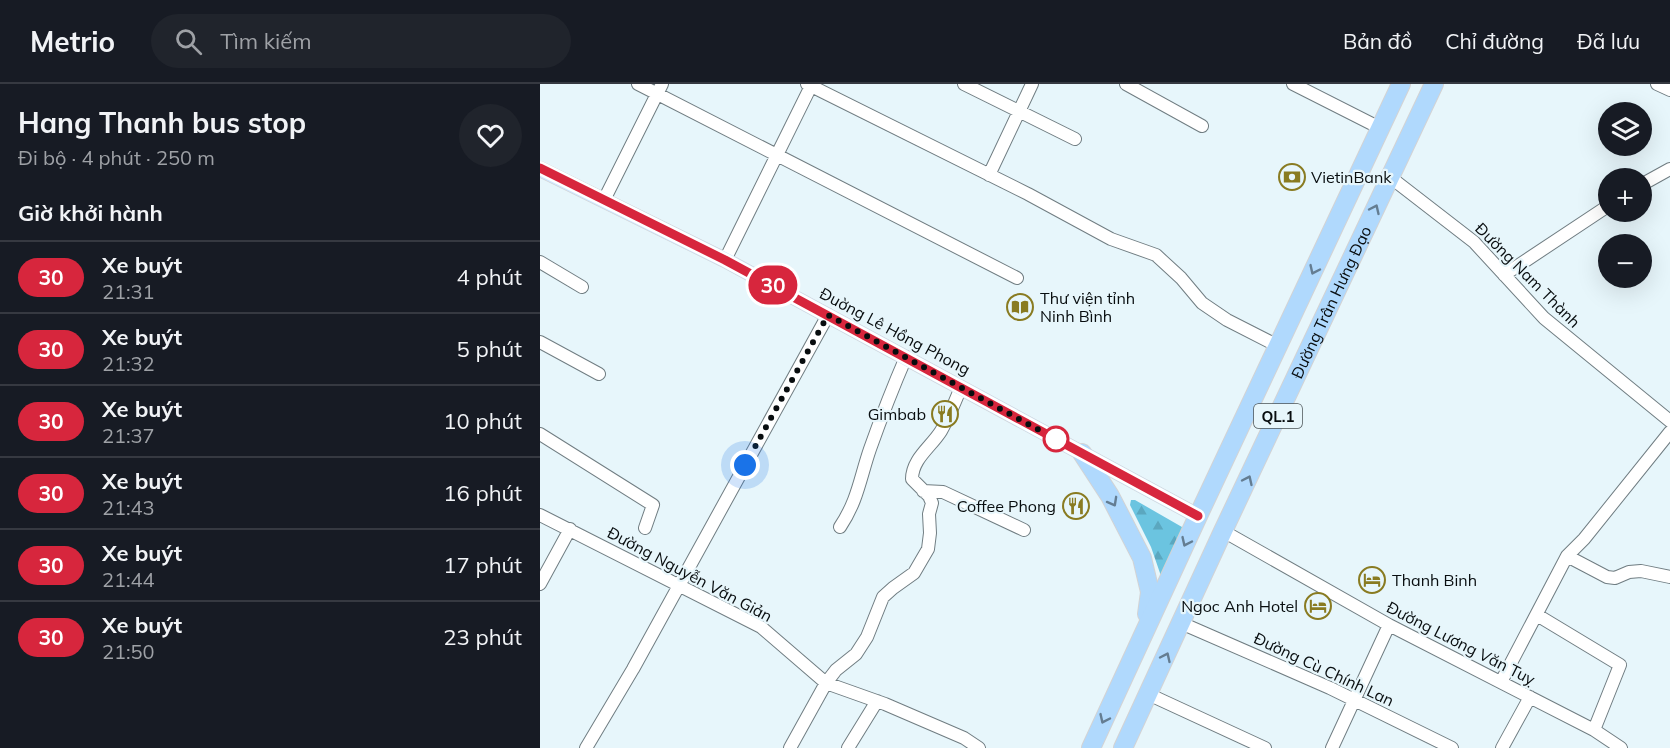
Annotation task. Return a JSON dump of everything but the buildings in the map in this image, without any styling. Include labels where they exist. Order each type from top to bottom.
[{"type":"highway","name":"Đường Trân Hưng Đạo","points":[[1091,748],[1401,84]]},
{"type":"highway","name":"Đường Trân Hưng Đạo","points":[[1123,748],[1434,84]]},
{"type":"highway","points":[[1082,453],[1110,496],[1142,558],[1150,592],[1146,629]]},
{"type":"highway","points":[[1198,516],[1223,531]]},
{"type":"main road","name":"Đuờng Lê Hồng Phong","points":[[540,168],[725,260],[1198,516]]},
{"type":"street","points":[[638,84],[659,89],[777,154],[1017,278]]},
{"type":"street","points":[[964,84],[1075,139]]},
{"type":"street","points":[[989,175],[1032,84]]},
{"type":"street","points":[[1126,84],[1202,126]]},
{"type":"street","points":[[1293,84],[1380,128]]},
{"type":"street","points":[[1657,84],[1670,90]]},
{"type":"street","points":[[725,260],[810,85],[1111,239],[1156,255],[1181,278],[1202,303],[1227,320],[1278,346]]},
{"type":"street","points":[[604,200],[659,89]]},
{"type":"street","points":[[1652,179],[1670,169]]},
{"type":"street","name":"Đường Nam Thành","points":[[1390,177],[1474,242],[1544,318],[1670,422]]},
{"type":"street","points":[[1504,275],[1598,213]]},
{"type":"street","points":[[540,262],[582,286]]},
{"type":"street","points":[[586,748],[633,669],[828,315]]},
{"type":"street","points":[[540,342],[599,374]]},
{"type":"street","points":[[840,527],[858,492],[875,436],[906,357]]},
{"type":"street","points":[[790,748],[826,682],[836,670],[856,654],[867,637],[883,597],[914,573],[928,549],[929,514],[932,503],[929,496],[912,479],[912,472],[917,461],[939,433],[961,387]]},
{"type":"street","points":[[1501,682],[1567,556],[1584,539],[1670,432]]},
{"type":"street","points":[[540,434],[653,505],[645,528]]},
{"type":"street","points":[[924,491],[943,492],[1024,530]]},
{"type":"street","name":"Đường Nguyễn Văn Giản","points":[[540,514],[761,627],[826,682],[964,738],[979,748]]},
{"type":"street","points":[[540,584],[570,530]]},
{"type":"street","name":"Đường Lương Văn Tuỵ","points":[[1223,531],[1389,625],[1594,730],[1621,748]]},
{"type":"street","points":[[1567,556],[1607,577],[1615,578],[1629,572],[1641,571],[1670,577]]},
{"type":"street","points":[[1537,615],[1620,665],[1594,730]]},
{"type":"street","name":"Đường Cù Chính Lan","points":[[1181,623],[1354,700],[1452,748]]},
{"type":"street","points":[[1332,748],[1389,625]]},
{"type":"street","points":[[1148,694],[1265,748]]},
{"type":"street","points":[[1502,748],[1530,697]]},
{"type":"street","points":[[848,748],[877,701]]},
{"type":"green space","points":[[1131,500],[1135,500],[1182,527],[1183,530],[1161,576],[1151,547],[1130,505]]},
{"type":"bus line","name":"30","points":[[540,168],[725,260],[1198,516]]},
{"type":"place","name":"VietinBank","points":[[1292,177]]},
{"type":"place","name":"Thư viện tỉnh Ninh Bình","points":[[1020,307]]},
{"type":"place","name":"Gimbab","points":[[945,414]]},
{"type":"place","name":"Coffee Phong","points":[[1076,506]]},
{"type":"place","name":"Thanh Binh","points":[[1372,580]]},
{"type":"place","name":"Ngoc Anh Hotel","points":[[1318,606]]},
{"type":"route","points":[[745,465],[828,315],[1061,442],[1056,439]]}]
